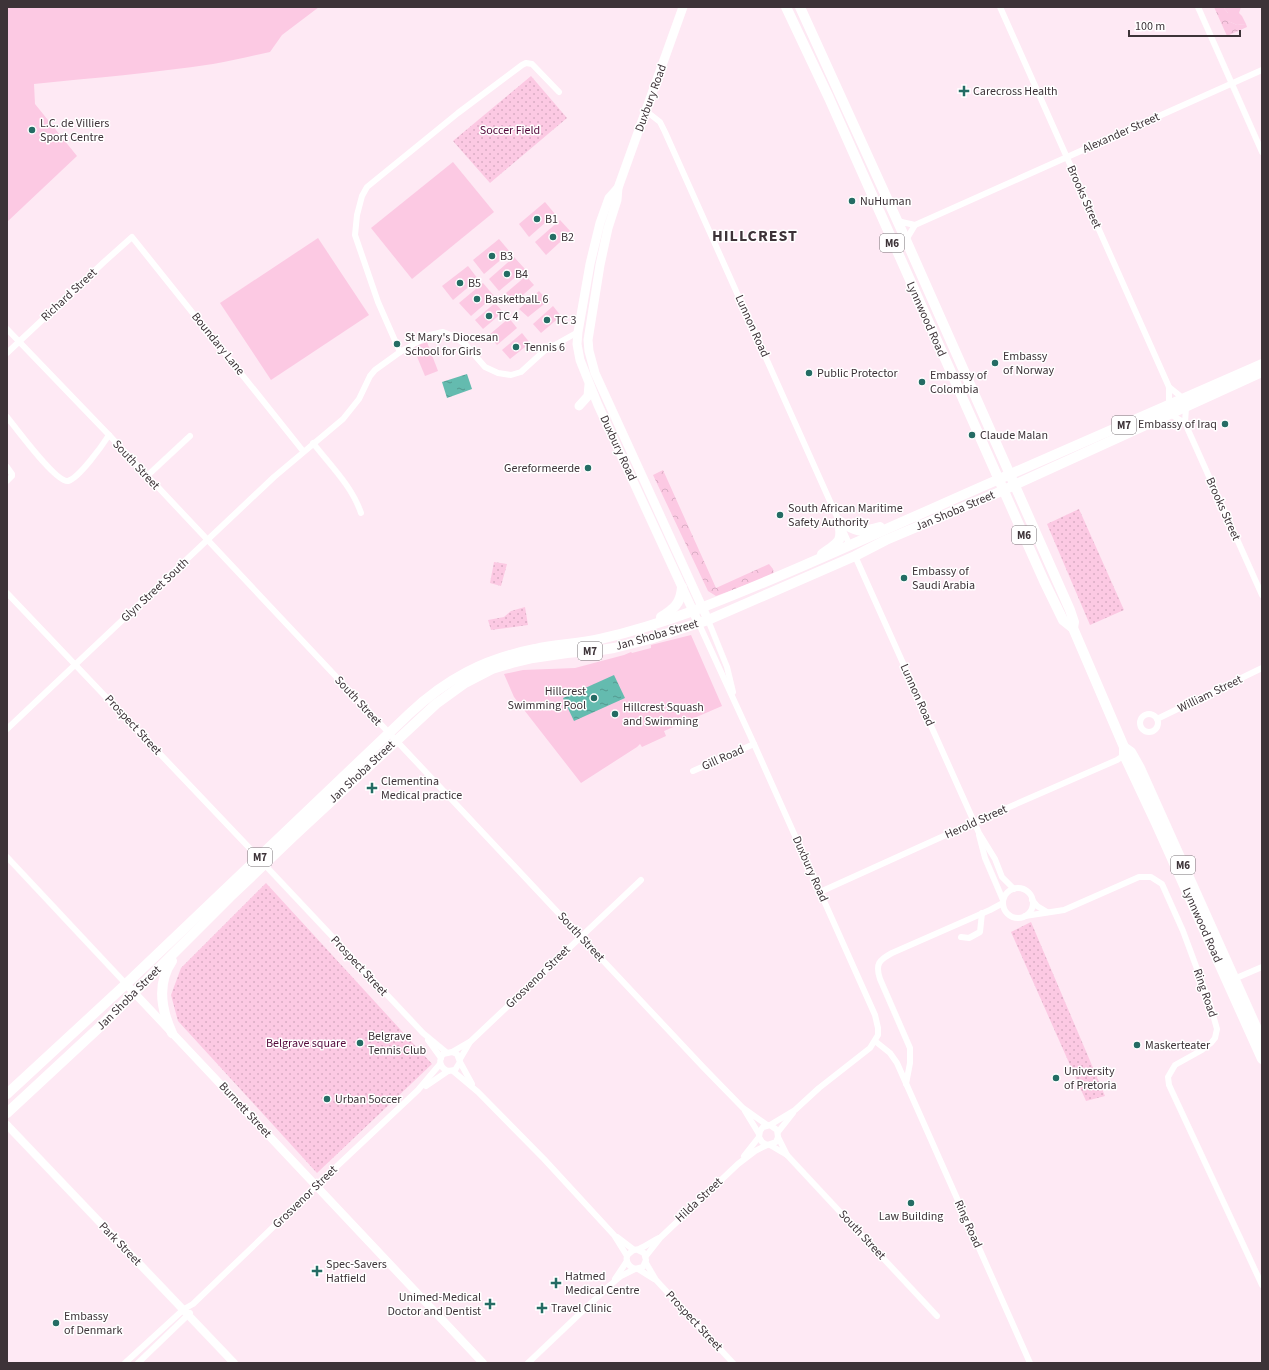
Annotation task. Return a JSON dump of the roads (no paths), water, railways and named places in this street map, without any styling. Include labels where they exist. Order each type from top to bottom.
[{"type":"main road","name":"Duxbury Road","points":[[683,7],[618,188],[617,200],[608,228],[600,265],[588,332],[588,346],[592,363],[697,609],[704,622]]},
{"type":"main road","name":"Lynnwood Road","points":[[800,7],[1015,484],[1070,610],[1074,622],[1073,628],[1127,751],[1262,1040]]},
{"type":"main road","name":"Lynnwood Road","points":[[788,9],[829,98],[998,480],[1060,614],[1067,625],[1073,628]]},
{"type":"main road","name":"Duxbury Road","points":[[618,188],[609,198],[600,223],[590,264],[578,332],[577,344],[580,360],[598,405],[682,587],[697,609]]},
{"type":"main road","points":[[592,363],[592,372],[600,395],[598,405],[611,416],[623,434]]},
{"type":"main road","name":"Jan Shoba Street","points":[[1185,403],[1262,364]]},
{"type":"main road","name":"Jan Shoba Street","points":[[7,1113],[72,1054],[182,946],[261,861],[388,733],[436,690],[458,676],[480,665],[535,649],[599,639],[645,627],[697,609],[812,563],[1010,474],[1262,372]]},
{"type":"main road","points":[[579,406],[588,396],[589,383]]},
{"type":"main road","name":"Jan Shoba Street","points":[[7,1094],[261,861],[395,741],[447,696],[465,683],[492,669],[533,658],[614,648],[650,639],[704,622],[855,556],[886,540],[1003,490],[1169,410]]},
{"type":"main road","points":[[839,521],[860,532],[896,525]]},
{"type":"main road","points":[[812,563],[835,545],[840,539],[841,530],[839,521]]},
{"type":"main road","points":[[850,546],[886,540]]},
{"type":"main road","points":[[812,563],[822,562],[843,554],[855,556]]},
{"type":"main road","points":[[645,627],[675,607],[680,598],[682,587]]},
{"type":"main road","name":"Lynnwood Road","points":[[1127,751],[1159,830],[1262,1059]]},
{"type":"main road","points":[[172,1033],[164,1010],[162,986],[166,970],[182,946]]},
{"type":"street","name":"Brooks Street","points":[[1000,7],[1168,387],[1169,410]]},
{"type":"street","points":[[1198,7],[1262,152]]},
{"type":"street","points":[[400,352],[378,302],[355,235],[357,215],[362,196],[367,187],[458,113],[526,63],[532,64],[559,92]]},
{"type":"street","name":"Alexander Street","points":[[915,225],[1262,70]]},
{"type":"street","name":"Lunnon Road","points":[[646,111],[660,122],[665,132],[850,546]]},
{"type":"street","points":[[897,221],[915,225],[906,240]]},
{"type":"street","name":"Richard Street","points":[[7,353],[104,262],[132,238]]},
{"type":"street","name":"Boundary Lane","points":[[132,238],[303,451]]},
{"type":"street","name":"South Street","points":[[7,329],[743,1108],[769,1125]]},
{"type":"street","name":"Glyn Street South","points":[[7,729],[274,477],[303,451],[336,425],[353,407],[370,376],[375,370],[400,352],[430,335],[443,332],[460,340],[481,364],[490,370],[511,375],[521,372],[544,351],[578,332]]},
{"type":"street","name":"Brooks Street","points":[[1168,387],[1185,403],[1185,423],[1262,595]]},
{"type":"street","points":[[1169,410],[1185,423]]},
{"type":"street","points":[[7,417],[30,447],[57,478],[65,481],[69,480],[86,466],[109,436]]},
{"type":"street","points":[[147,476],[190,436]]},
{"type":"street","points":[[313,443],[349,489],[356,500],[360,513]]},
{"type":"street","points":[[7,467],[12,474],[7,481]]},
{"type":"street","name":"Lunnon Road","points":[[855,556],[979,833],[995,859],[1002,877],[1014,889]]},
{"type":"street","name":"Prospect Street","points":[[7,593],[423,1032],[449,1052]]},
{"type":"street","name":"Duxbury Road","points":[[704,622],[727,667],[734,698]]},
{"type":"street","name":"Duxbury Road","points":[[704,622],[754,744],[875,1015],[878,1028],[875,1041]]},
{"type":"street","name":"William Street","points":[[1157,719],[1262,668]]},
{"type":"street","name":"Gill Road","points":[[692,771],[754,744]]},
{"type":"street","name":"Herold Street","points":[[820,892],[974,822],[1117,760],[1127,751]]},
{"type":"street","name":"Lunnon Road","points":[[979,833],[984,858],[1003,902]]},
{"type":"street","name":"Burnett Street","points":[[7,857],[483,1363]]},
{"type":"street","name":"Ring Road","points":[[1025,916],[1064,910],[1140,877],[1151,878],[1162,884],[1183,931],[1210,1004],[1217,1029],[1215,1038],[1211,1043],[1202,1050],[1185,1058],[1175,1065],[1168,1077],[1170,1085],[1262,1285]]},
{"type":"street","name":"Grosvenor Street","points":[[449,1052],[471,1041],[641,880]]},
{"type":"street","points":[[906,1084],[910,1063],[910,1048],[880,979],[877,966],[882,959],[892,952],[982,913],[1003,902],[1007,893],[1014,889],[1025,891],[1037,906],[1046,912]]},
{"type":"street","points":[[1003,902],[1006,912],[1012,917],[1017,918],[1025,916],[1031,909],[1032,900]]},
{"type":"street","points":[[961,937],[969,938],[980,932],[982,913]]},
{"type":"street","points":[[1234,979],[1262,967]]},
{"type":"street","name":"Prospect Street","points":[[423,1032],[440,1061]]},
{"type":"street","name":"Grosvenor Street","points":[[460,1061],[471,1041]]},
{"type":"street","points":[[795,1110],[763,1127],[759,1136],[762,1142],[768,1145],[776,1142],[778,1134],[795,1110],[819,1088],[861,1056],[875,1041]]},
{"type":"street","name":"Ring Road","points":[[875,1041],[885,1048],[894,1058],[1030,1363]]},
{"type":"street","points":[[478,1092],[464,1072],[457,1054],[449,1052],[440,1061],[443,1068],[450,1071],[478,1092],[541,1156],[614,1235],[636,1250],[643,1252],[646,1256],[646,1263],[643,1267],[621,1276],[609,1286],[528,1363]]},
{"type":"street","name":"Grosvenor Street","points":[[138,1363],[193,1304],[418,1090],[440,1061]]},
{"type":"street","points":[[450,1071],[458,1068],[460,1061]]},
{"type":"street","name":"Grosvenor Street","points":[[418,1090],[450,1071]]},
{"type":"street","name":"South Street","points":[[743,1108],[759,1136]]},
{"type":"street","name":"Park Street","points":[[7,1125],[234,1363]]},
{"type":"street","points":[[769,1125],[775,1128],[778,1134]]},
{"type":"street","name":"South Street","points":[[778,1134],[787,1155]]},
{"type":"street","name":"Hilda Street","points":[[738,1164],[759,1136]]},
{"type":"street","name":"South Street","points":[[768,1145],[787,1155],[937,1316]]},
{"type":"street","name":"Hilda Street","points":[[646,1256],[661,1237],[738,1164],[755,1151],[768,1145]]},
{"type":"street","points":[[614,1235],[630,1266],[636,1269]]},
{"type":"street","name":"Hilda Street","points":[[636,1250],[661,1237]]},
{"type":"street","points":[[609,1286],[630,1252],[636,1250]]},
{"type":"street","name":"Prospect Street","points":[[646,1263],[656,1280],[734,1363]]},
{"type":"street","name":"Prospect Street","points":[[636,1269],[656,1280]]},
{"type":"street","name":"Grosvenor Street","points":[[125,1363],[186,1312]]},
{"type":"water","points":[[467,374],[472,389],[447,398],[442,382]]},
{"type":"water","name":"Hillcrest Swimming Pool","points":[[614,675],[625,698],[574,721],[563,698]]},
{"type":"place","name":"Carecross Health","points":[[964,91]]},
{"type":"place","name":"L.C. de Villiers Sport Centre","points":[[32,130]]},
{"type":"place","name":"NuHuman","points":[[852,201]]},
{"type":"place","name":"B1","points":[[537,219]]},
{"type":"place","name":"B2","points":[[553,237]]},
{"type":"place","name":"B3","points":[[492,256]]},
{"type":"place","name":"B4","points":[[507,274]]},
{"type":"place","name":"B5","points":[[460,283]]},
{"type":"place","name":"BasketbalL 6","points":[[477,299]]},
{"type":"place","name":"TC 4","points":[[489,316]]},
{"type":"place","name":"TC 3","points":[[547,320]]},
{"type":"place","name":"St Mary's Diocesan School for Girls","points":[[397,344]]},
{"type":"place","name":"Tennis 6","points":[[516,347]]},
{"type":"place","name":"Embassy of Norway","points":[[995,363]]},
{"type":"place","name":"Public Protector","points":[[809,373]]},
{"type":"place","name":"Embassy of Colombia","points":[[922,382]]},
{"type":"place","name":"Embassy of Iraq","points":[[1225,424]]},
{"type":"place","name":"Claude Malan","points":[[972,435]]},
{"type":"place","name":"Gereformeerde","points":[[588,468]]},
{"type":"place","name":"South African Maritime Safety Authority","points":[[780,515]]},
{"type":"place","name":"Embassy of Saudi Arabia","points":[[904,578]]},
{"type":"place","name":"Hillcrest Swimming Pool","points":[[594,698]]},
{"type":"place","name":"Hillcrest Squash and Swimming","points":[[615,714]]},
{"type":"place","name":"Clementina Medical practice","points":[[372,788]]},
{"type":"place","name":"Belgrave Tennis Club","points":[[360,1043]]},
{"type":"place","name":"Maskerteater","points":[[1137,1045]]},
{"type":"place","name":"University of Pretoria","points":[[1056,1078]]},
{"type":"place","name":"Urban 5occer","points":[[327,1099]]},
{"type":"place","name":"Law Building","points":[[911,1203]]},
{"type":"place","name":"Spec-Savers Hatfield","points":[[317,1271]]},
{"type":"place","name":"Hatmed Medical Centre","points":[[556,1283]]},
{"type":"place","name":"Unimed-Medical Doctor and Dentist","points":[[490,1304]]},
{"type":"place","name":"Travel Clinic","points":[[542,1308]]},
{"type":"place","name":"Embassy of Denmark","points":[[56,1323]]},
{"type":"district","name":"HILLCREST","points":[[755,236]]},
{"type":"park label","name":"Soccer Field","points":[[510,130]]},
{"type":"park label","name":"Belgrave square","points":[[306,1043]]}]
